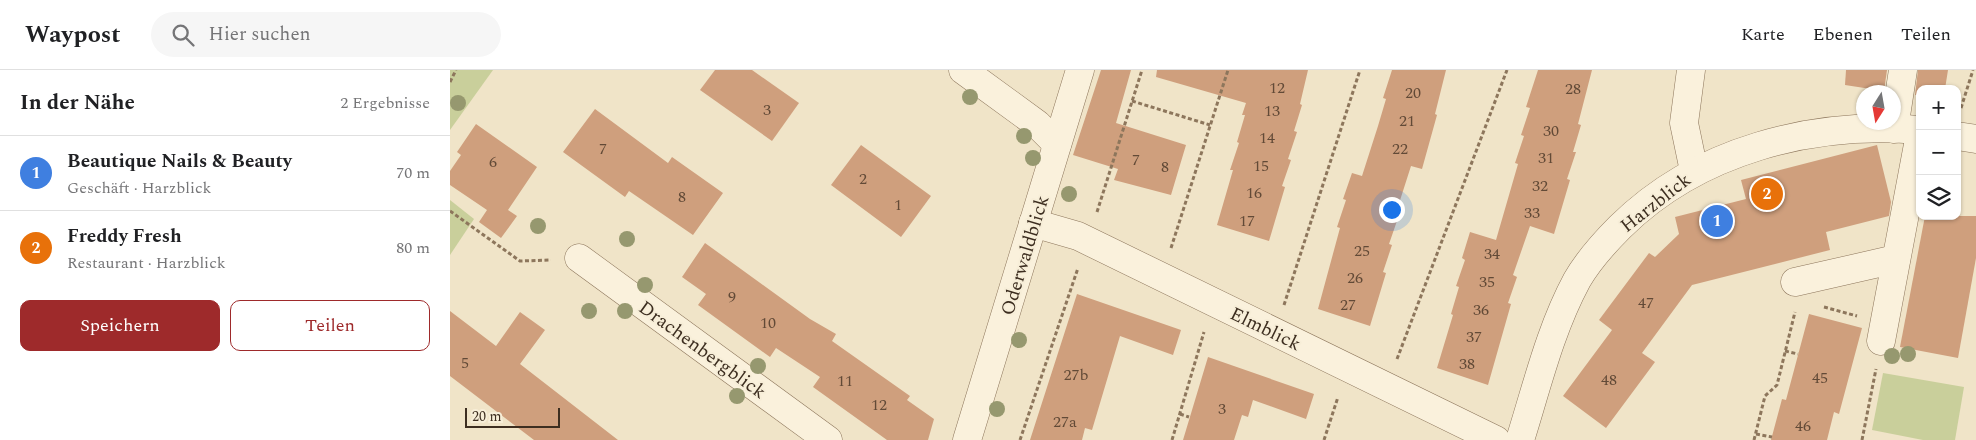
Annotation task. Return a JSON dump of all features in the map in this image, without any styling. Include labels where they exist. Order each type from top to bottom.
[{"type":"street","points":[[963,70],[1037,124],[1057,144]]},
{"type":"street","name":"Oderwaldblick","points":[[967,440],[1080,70]]},
{"type":"street","points":[[1691,70],[1684,123],[1694,171]]},
{"type":"street","points":[[1879,354],[1896,259],[1911,131],[1903,70]]},
{"type":"street","points":[[1961,126],[1976,139]]},
{"type":"street","name":"Harzblick","points":[[1520,440],[1557,323],[1578,278],[1611,236],[1635,213],[1665,189],[1694,171],[1740,152],[1810,134],[1856,129],[1911,131]]},
{"type":"street","name":"Elmblick","points":[[1034,223],[1078,236],[1496,440]]},
{"type":"street","name":"Drachenbergblick","points":[[579,258],[828,440]]},
{"type":"street","points":[[1797,295],[1896,259]]},
{"type":"path","points":[[450,82],[456,70]]},
{"type":"path","points":[[1161,277],[1228,70]]},
{"type":"path","points":[[1275,332],[1360,70]]},
{"type":"path","points":[[1387,386],[1508,70]]},
{"type":"path","points":[[1961,116],[1973,70]]},
{"type":"path","points":[[1132,101],[1210,125]]},
{"type":"path","points":[[450,211],[520,261],[579,258]]},
{"type":"path","points":[[1754,440],[1765,396],[1777,385],[1795,311],[1797,295]]},
{"type":"path","points":[[1172,440],[1213,302]]},
{"type":"path","points":[[1822,307],[1850,314]]},
{"type":"path","points":[[1785,351],[1798,354]]},
{"type":"path","points":[[1862,440],[1879,354]]},
{"type":"path","points":[[1324,440],[1347,368]]},
{"type":"path","points":[[1180,414],[1190,417]]},
{"type":"path","points":[[1756,434],[1772,437]]},
{"type":"green space","points":[[450,70],[493,70],[450,130]]},
{"type":"green space","points":[[450,200],[474,219],[450,255]]},
{"type":"green space","points":[[1883,373],[1964,387],[1955,440],[1923,440],[1872,430]]},
{"type":"building","points":[[715,70],[752,70],[799,103],[772,141],[700,90]]},
{"type":"building","points":[[1101,70],[1131,70],[1116,123],[1186,145],[1171,195],[1114,180],[1118,169],[1073,155]]},
{"type":"building","points":[[1157,70],[1308,70],[1300,104],[1302,105],[1294,131],[1297,132],[1288,159],[1291,160],[1282,186],[1285,187],[1269,241],[1217,225],[1233,170],[1230,170],[1239,143],[1237,142],[1245,115],[1242,115],[1246,103],[1156,77]]},
{"type":"building","points":[[1392,70],[1446,70],[1435,114],[1437,115],[1422,169],[1411,166],[1395,216],[1398,218],[1389,244],[1392,245],[1383,272],[1386,273],[1370,326],[1318,309],[1340,228],[1337,227],[1346,200],[1343,199],[1352,173],[1362,176],[1386,99],[1383,98]]},
{"type":"building","points":[[1538,70],[1592,70],[1578,124],[1581,125],[1573,152],[1576,152],[1567,179],[1570,180],[1554,234],[1530,226],[1513,275],[1517,277],[1508,303],[1511,304],[1488,385],[1437,368],[1453,315],[1451,314],[1459,287],[1456,286],[1465,260],[1462,258],[1470,232],[1496,240],[1518,164],[1515,163],[1524,136],[1521,135],[1530,108],[1526,107]]},
{"type":"building","points":[[1846,70],[1887,70],[1885,85],[1856,85],[1856,87],[1845,85]]},
{"type":"building","points":[[1918,70],[1948,70],[1946,85],[1916,85]]},
{"type":"building","points":[[595,109],[668,163],[672,157],[723,193],[693,235],[629,191],[625,197],[563,152]]},
{"type":"building","points":[[476,124],[537,167],[508,210],[517,216],[501,238],[479,222],[487,210],[450,185],[450,171],[461,155],[457,152]]},
{"type":"building","points":[[861,145],[931,196],[901,237],[831,185]]},
{"type":"building","points":[[1877,145],[1891,202],[1889,216],[1826,232],[1830,250],[1692,285],[1642,353],[1655,362],[1606,428],[1563,396],[1612,330],[1599,320],[1649,253],[1655,257],[1679,234],[1675,217],[1746,199],[1741,180]]},
{"type":"building","points":[[1961,216],[1976,216],[1976,258],[1958,358],[1900,347],[1924,220],[1961,220]]},
{"type":"building","points":[[705,243],[810,319],[836,334],[832,341],[910,396],[907,400],[934,419],[928,440],[887,440],[813,387],[820,377],[776,348],[770,357],[698,305],[706,294],[682,277]]},
{"type":"building","points":[[1077,294],[1181,330],[1173,355],[1120,336],[1092,430],[1085,428],[1082,440],[1030,440]]},
{"type":"building","points":[[450,311],[496,346],[520,312],[545,330],[520,364],[618,440],[534,440],[450,376]]},
{"type":"building","points":[[1809,314],[1862,328],[1839,414],[1834,412],[1827,440],[1771,440],[1782,399],[1786,400]]},
{"type":"building","points":[[1208,357],[1314,394],[1306,419],[1253,400],[1248,417],[1242,415],[1234,440],[1183,440]]},
{"type":"place","name":"Freddy Fresh","points":[[1767,194]]},
{"type":"place","name":"Beautique Nails & Beauty","points":[[1717,221]]}]
